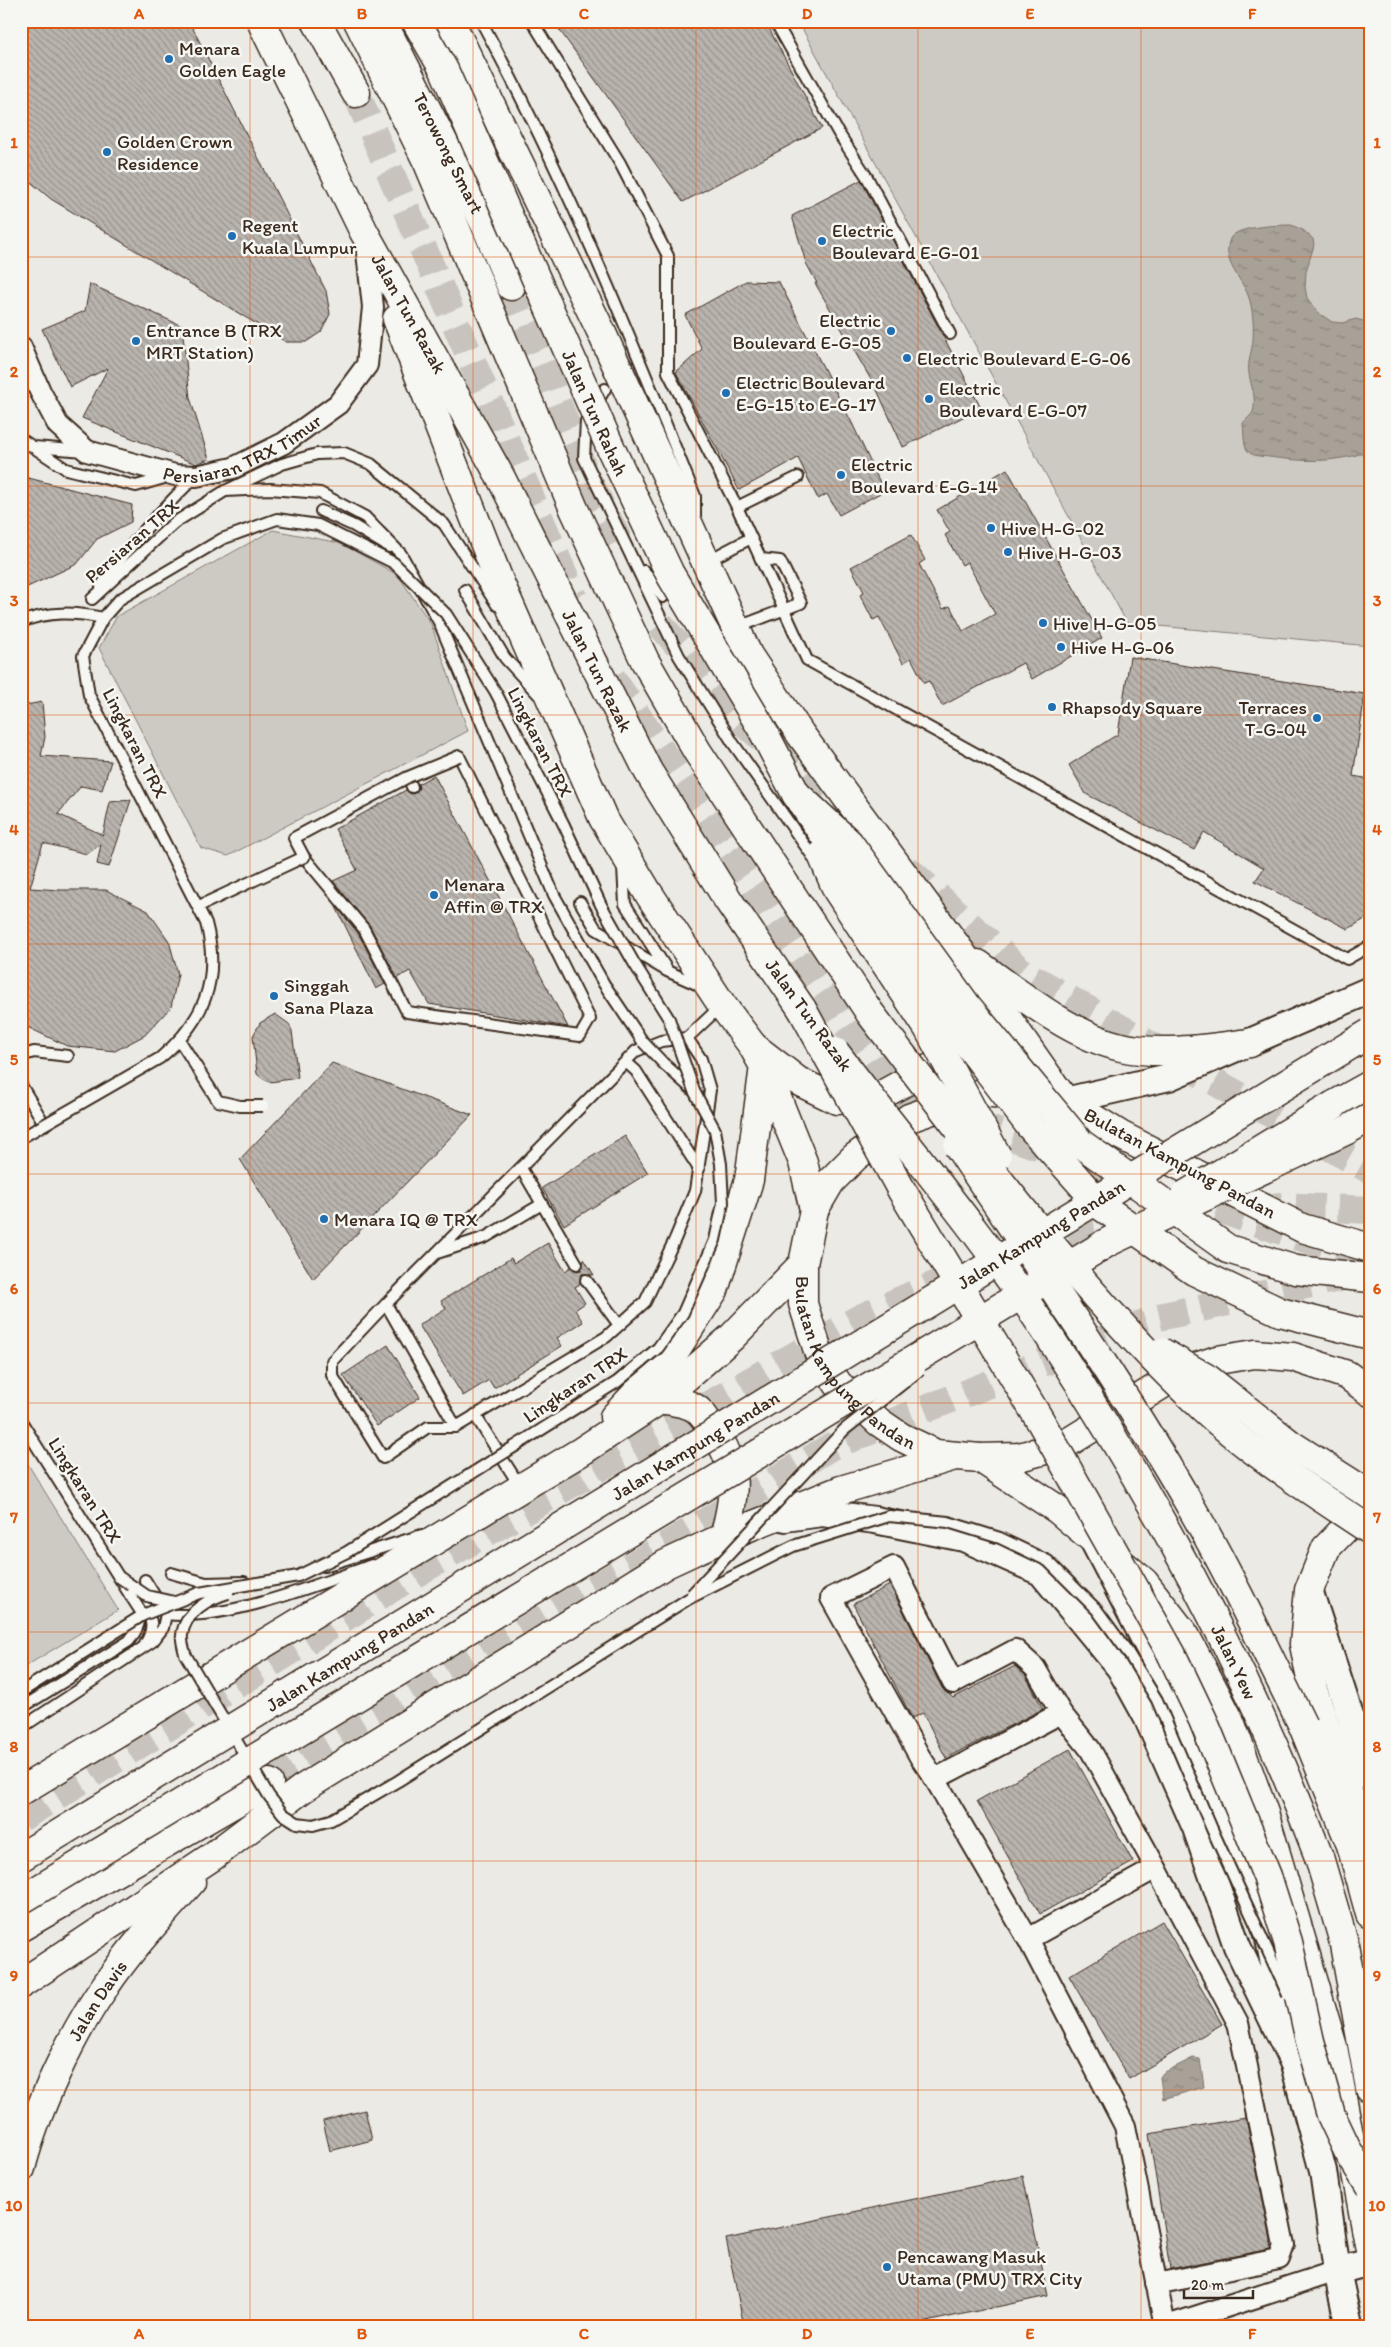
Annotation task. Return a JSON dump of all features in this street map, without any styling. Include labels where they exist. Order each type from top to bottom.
[{"type":"main road","name":"Jalan Tun Razak","points":[[261,21],[364,232],[500,476],[648,772],[728,900],[802,1009],[1007,1276]]},
{"type":"main road","points":[[316,21],[356,93]]},
{"type":"main road","points":[[358,21],[428,163],[574,509],[645,661],[697,751],[870,1013],[1035,1227],[1130,1333],[1204,1408],[1257,1452],[1370,1530]]},
{"type":"main road","name":"Terowong Smart","points":[[382,21],[486,226],[512,286]]},
{"type":"main road","name":"Jalan Tun Rahah","points":[[416,21],[444,70],[612,451],[670,574],[761,727],[796,794]]},
{"type":"main road","points":[[450,21],[600,329],[737,627],[748,655],[792,721],[943,927],[1065,1101]]},
{"type":"main road","points":[[364,232],[500,583],[603,818],[717,998],[758,1055],[803,1162],[814,1210]]},
{"type":"main road","points":[[796,794],[837,890],[928,1028],[1035,1227]]},
{"type":"main road","points":[[796,794],[964,1040],[1030,1126],[1101,1206]]},
{"type":"main road","points":[[796,794],[849,843],[967,1006],[1080,1143],[1228,1249],[1296,1270],[1370,1278]]},
{"type":"main road","points":[[758,1055],[798,1081],[837,1100],[878,1098],[943,1061],[962,1023],[958,977],[943,927]]},
{"type":"main road","points":[[960,951],[1071,1028],[1121,1047],[1177,1052],[1250,1043]]},
{"type":"main road","points":[[802,1009],[902,1192],[1041,1422],[1171,1653],[1203,1720],[1267,1876],[1288,1942],[1310,2041],[1325,2096],[1339,2134],[1370,2187]]},
{"type":"main road","name":"Jalan Yew","points":[[870,1013],[1140,1421],[1192,1508],[1242,1601],[1303,1726],[1351,1845],[1370,1914]]},
{"type":"main road","points":[[928,1028],[1101,1206],[1194,1271],[1280,1312],[1370,1335]]},
{"type":"main road","name":"Jalan Kampung Pandan","points":[[21,1858],[1370,1034]]},
{"type":"main road","points":[[582,1451],[673,1354],[714,1290],[749,1180],[758,1055]]},
{"type":"main road","name":"Jalan Kampung Pandan","points":[[21,1900],[1370,1084]]},
{"type":"main road","name":"Bulatan Kampung Pandan","points":[[1370,1248],[1302,1228],[1120,1135],[1065,1101],[984,1092],[909,1118],[855,1157],[831,1181],[814,1210],[803,1264],[803,1304],[820,1357],[838,1384],[879,1422],[900,1437],[936,1454],[968,1457],[1019,1457],[1064,1445],[1182,1372],[1226,1358],[1255,1354],[1294,1357],[1347,1375],[1370,1392]]},
{"type":"main road","points":[[1104,1244],[1347,1130],[1370,1117]]},
{"type":"main road","points":[[21,1791],[582,1451],[661,1399],[732,1337],[803,1264]]},
{"type":"main road","name":"Jalan Yew","points":[[1007,1276],[1049,1336],[1131,1469],[1206,1606],[1265,1724],[1291,1783],[1319,1857],[1330,1893],[1343,1939],[1370,2088]]},
{"type":"main road","points":[[1280,1312],[1370,1322]]},
{"type":"main road","points":[[1130,1333],[1208,1379],[1290,1444],[1370,1495]]},
{"type":"main road","points":[[661,1399],[696,1409],[720,1438],[731,1465],[735,1488],[731,1513],[724,1537]]},
{"type":"main road","points":[[21,1984],[213,1856],[302,1788],[666,1564],[724,1537],[841,1490],[968,1457],[1057,1509],[1091,1535],[1144,1582],[1185,1635],[1230,1721],[1264,1813],[1333,2047],[1370,2252]]},
{"type":"main road","points":[[1370,1507],[1362,1511],[1326,1548],[1309,1590],[1304,1644],[1313,1690],[1370,1855]]},
{"type":"main road","points":[[21,1927],[269,1783]]},
{"type":"main road","name":"Jalan Davis","points":[[21,2168],[28,2141],[53,2081],[105,1985],[213,1856]]},
{"type":"street","name":"Persiaran TRX Timur","points":[[21,347],[40,391],[58,425],[86,451],[175,475],[196,476],[233,468],[284,443],[338,404],[367,365],[373,307],[364,232]]},
{"type":"street","points":[[1065,1101],[1169,1077],[1370,990]]},
{"type":"street","points":[[767,1520],[822,1513],[875,1520],[964,1538],[1041,1572],[1120,1668],[1147,1717],[1196,1828],[1237,1946],[1294,2064]]},
{"type":"street","points":[[1091,1535],[1178,1704],[1227,1815],[1268,1934],[1294,2064],[1323,2171],[1337,2271],[1349,2326]]},
{"type":"street","points":[[1156,2284],[1279,2259],[1284,2245],[1238,2023],[1156,1868],[1090,1749],[1061,1713],[1035,1668],[1015,1650],[953,1683],[894,1567],[831,1598],[920,1758],[935,1778],[1028,1939],[1125,2126],[1156,2284],[1166,2326],[1370,2262]]},
{"type":"street","points":[[1309,1590],[1370,1776]]},
{"type":"street","points":[[1120,1668],[1131,1614]]},
{"type":"street","points":[[935,1778],[1061,1713]]},
{"type":"street","points":[[1028,1939],[1156,1868]]},
{"type":"street","points":[[1331,2224],[1347,2240],[1370,2252]]},
{"type":"lane","points":[[480,21],[555,168],[619,308],[695,496],[700,550],[751,538]]},
{"type":"lane","points":[[532,21],[620,163],[668,256],[668,372],[737,507],[807,660],[1347,960],[1370,946]]},
{"type":"lane","points":[[774,21],[866,177],[950,334]]},
{"type":"lane","points":[[605,389],[586,421],[584,458],[679,656],[733,743],[837,890]]},
{"type":"lane","points":[[21,439],[66,469],[136,486],[175,475]]},
{"type":"lane","points":[[31,447],[86,451]]},
{"type":"lane","name":"Persiaran TRX","points":[[196,476],[161,510],[122,554],[92,599],[174,523],[225,491],[282,464],[317,454],[344,453],[370,464],[444,524],[537,666]]},
{"type":"lane","points":[[737,507],[798,477]]},
{"type":"lane","points":[[225,491],[270,489],[320,493],[366,517],[400,554],[439,622],[554,895],[604,984],[643,1042],[694,1091]]},
{"type":"lane","points":[[321,511],[354,526],[400,554]]},
{"type":"lane","name":"Lingkaran TRX","points":[[21,1138],[160,1058],[180,1041],[196,1018],[209,990],[213,968],[212,946],[199,906],[89,695],[83,656],[103,618],[120,599],[222,539],[277,519],[318,525],[394,563],[446,614],[495,691],[564,825],[601,905],[634,963],[669,1018],[694,1091],[716,1130],[721,1164],[723,1203],[715,1240],[683,1313],[658,1348],[617,1382],[347,1552],[298,1576],[199,1593],[143,1615],[21,1692]]},
{"type":"lane","points":[[628,548],[663,597]]},
{"type":"lane","points":[[737,627],[801,603],[780,561],[761,559]]},
{"type":"lane","points":[[465,590],[505,658],[559,717]]},
{"type":"lane","points":[[21,622],[38,615],[71,612],[103,618]]},
{"type":"lane","points":[[764,698],[792,721]]},
{"type":"lane","points":[[459,756],[590,1018],[580,1036],[407,1012],[364,929],[304,857],[294,838],[408,777],[459,756]]},
{"type":"lane","points":[[408,777],[412,787]]},
{"type":"lane","points":[[622,850],[625,904],[668,971]]},
{"type":"lane","points":[[199,906],[304,857]]},
{"type":"lane","points":[[580,902],[596,929],[717,998],[687,1038],[661,1041],[636,1052],[436,1253],[332,1361],[332,1375],[383,1458],[428,1428],[456,1427],[606,1337],[645,1302],[675,1239],[695,1190],[710,1090],[702,1059],[687,1038]]},
{"type":"lane","points":[[180,1041],[218,1101],[240,1106],[263,1106]]},
{"type":"lane","points":[[21,1056],[34,1052],[68,1056]]},
{"type":"lane","points":[[626,1062],[636,1071],[698,1169]]},
{"type":"lane","points":[[21,1085],[45,1125]]},
{"type":"lane","points":[[521,1168],[577,1264]]},
{"type":"lane","points":[[436,1253],[486,1237],[542,1204]]},
{"type":"lane","points":[[586,1280],[619,1325]]},
{"type":"lane","points":[[386,1304],[456,1427]]},
{"type":"lane","points":[[688,1599],[844,1430],[1004,1305]]},
{"type":"lane","points":[[475,1415],[521,1488]]},
{"type":"lane","name":"Lingkaran TRX","points":[[21,1421],[143,1615]]},
{"type":"lane","points":[[298,1576],[226,1593],[203,1604],[187,1619],[181,1636],[185,1654],[269,1796],[284,1814],[297,1823],[313,1825],[331,1820],[398,1781],[688,1599],[793,1546],[889,1516],[948,1522],[1000,1538],[1048,1562],[1097,1610],[1127,1651],[1157,1700],[1212,1830],[1310,2041]]},
{"type":"lane","points":[[171,1573],[206,1583],[249,1582],[327,1566],[472,1518]]},
{"type":"lane","points":[[166,1614],[184,1616],[240,1607],[307,1589],[376,1563],[472,1518]]},
{"type":"lane","name":"Lingkaran TRX","points":[[119,1577],[147,1596],[177,1602]]},
{"type":"lane","points":[[21,1728],[154,1641],[162,1628],[166,1614],[145,1580]]},
{"type":"lane","points":[[21,1708],[128,1641],[136,1632],[140,1621],[138,1596],[152,1620],[152,1628],[149,1638],[136,1654]]},
{"type":"shaded area","points":[[798,21],[1370,21],[1370,646],[1127,623]]},
{"type":"shaded area","points":[[273,530],[340,543],[398,575],[431,624],[468,731],[228,856],[201,848],[99,648],[117,616]]},
{"type":"shaded area","points":[[21,1453],[118,1610],[21,1669]]},
{"type":"water","points":[[1291,225],[1303,230],[1313,239],[1314,245],[1306,272],[1305,287],[1307,298],[1317,312],[1332,322],[1342,323],[1356,319],[1370,323],[1370,451],[1344,458],[1308,460],[1257,456],[1247,450],[1244,440],[1243,423],[1251,415],[1254,407],[1249,370],[1253,340],[1253,318],[1248,295],[1230,262],[1228,247],[1230,239],[1240,231],[1258,227]]},
{"type":"water","points":[[1193,2058],[1200,2059],[1204,2087],[1163,2099],[1160,2077],[1163,2073]]},
{"type":"building","points":[[39,21],[189,21],[326,291],[330,314],[321,332],[306,342],[286,342],[51,199],[21,174],[21,31]]},
{"type":"building","points":[[553,21],[765,21],[822,128],[683,202]]},
{"type":"building","points":[[861,180],[981,408],[903,447],[877,390],[815,283],[817,283],[806,263],[792,216]]},
{"type":"building","points":[[746,281],[779,282],[851,421],[884,491],[839,515],[827,494],[818,499],[798,458],[739,490],[676,372],[702,349],[685,315]]},
{"type":"building","points":[[90,284],[182,326],[190,398],[209,459],[196,464],[82,418],[108,368],[70,387],[42,329],[85,311]]},
{"type":"building","points":[[1007,469],[1102,638],[1032,679],[1023,663],[942,706],[929,681],[924,683],[911,658],[903,663],[879,617],[873,620],[860,595],[864,592],[851,567],[911,535],[925,560],[919,564],[943,609],[950,606],[963,631],[995,614],[967,562],[962,565],[945,535],[950,532],[937,510]]},
{"type":"building","points":[[21,476],[132,505],[131,522],[97,539],[77,564],[21,590]]},
{"type":"building","points":[[1130,657],[1365,694],[1353,776],[1370,779],[1370,916],[1348,929],[1255,881],[1264,868],[1204,832],[1194,850],[1086,794],[1069,765],[1118,734]]},
{"type":"building","points":[[42,702],[45,737],[41,756],[111,761],[102,790],[81,786],[58,814],[103,835],[110,802],[131,800],[109,867],[97,864],[101,844],[87,854],[43,843],[30,888],[106,890],[148,911],[169,941],[178,974],[171,1007],[145,1035],[115,1051],[67,1046],[21,1024],[21,706]]},
{"type":"building","name":"Menara Affin @ TRX","points":[[434,775],[568,1027],[429,1004],[410,971],[397,978],[370,926],[333,881],[357,870],[335,829],[406,790],[411,794],[415,793],[419,788],[418,784]]},
{"type":"building","points":[[335,905],[358,933],[385,984],[376,989]]},
{"type":"building","points":[[275,1014],[289,1024],[292,1031],[298,1078],[270,1082],[257,1074],[253,1036],[260,1023]]},
{"type":"building","name":"Menara IQ @ TRX","points":[[332,1063],[472,1115],[313,1279],[240,1159]]},
{"type":"building","points":[[625,1136],[648,1173],[564,1225],[542,1188]]},
{"type":"building","points":[[548,1243],[565,1271],[571,1267],[577,1271],[581,1270],[584,1259],[594,1275],[582,1274],[580,1284],[575,1287],[585,1303],[575,1310],[583,1322],[557,1338],[562,1346],[494,1388],[489,1380],[463,1396],[419,1325],[446,1308],[441,1301],[511,1258],[514,1263]]},
{"type":"building","points":[[388,1345],[420,1397],[377,1426],[343,1375]]},
{"type":"building","points":[[890,1585],[942,1688],[953,1698],[1015,1666],[1026,1676],[1043,1709],[946,1758],[923,1713],[912,1718],[853,1604]]},
{"type":"building","points":[[1070,1749],[1133,1862],[1040,1914],[977,1801]]},
{"type":"building","points":[[1162,1921],[1222,2024],[1129,2079],[1069,1976]]},
{"type":"building","points":[[365,2110],[372,2140],[330,2151],[323,2121]]},
{"type":"building","points":[[1246,2118],[1271,2239],[1270,2249],[1170,2269],[1149,2134]]},
{"type":"building","name":"Pencawang Masuk Utama (PMU) TRX City","points":[[1023,2176],[1048,2296],[907,2326],[744,2326],[726,2239]]},
{"type":"tunnel","points":[[356,93],[574,598]]},
{"type":"tunnel","points":[[511,286],[588,480],[619,541]]},
{"type":"tunnel","points":[[660,624],[738,717],[861,827]]},
{"type":"tunnel","points":[[612,678],[894,1096],[1118,1174]]},
{"type":"tunnel","points":[[906,868],[1022,972],[1370,1170]]},
{"type":"tunnel","points":[[1178,1195],[1370,1262]]},
{"type":"tunnel","points":[[1254,1210],[1279,1206],[1370,1210]]},
{"type":"tunnel","points":[[1028,1250],[1086,1231],[1139,1224]]},
{"type":"tunnel","points":[[21,1818],[420,1571],[860,1318],[955,1276]]},
{"type":"tunnel","points":[[269,1783],[832,1446],[1159,1317],[1344,1277]]},
{"type":"place","name":"Menara Golden Eagle","points":[[169,59]]},
{"type":"place","name":"Golden Crown Residence","points":[[107,152]]},
{"type":"place","name":"Regent Kuala Lumpur","points":[[232,236]]},
{"type":"place","name":"Electric Boulevard E-G-01","points":[[822,241]]},
{"type":"place","name":"Electric Boulevard E-G-05","points":[[891,331]]},
{"type":"place","name":"Entrance B (TRX MRT Station)","points":[[136,341]]},
{"type":"place","name":"Electric Boulevard E-G-06","points":[[907,358]]},
{"type":"place","name":"Electric Boulevard E-G-15 to E-G-17","points":[[726,393]]},
{"type":"place","name":"Electric Boulevard E-G-07","points":[[929,399]]},
{"type":"place","name":"Electric Boulevard E-G-14","points":[[841,475]]},
{"type":"place","name":"Hive H-G-02","points":[[991,528]]},
{"type":"place","name":"Hive H-G-03","points":[[1008,552]]},
{"type":"place","name":"Hive H-G-05","points":[[1043,623]]},
{"type":"place","name":"Hive H-G-06","points":[[1061,647]]},
{"type":"place","name":"Rhapsody Square","points":[[1052,707]]},
{"type":"place","name":"Terraces T-G-04","points":[[1317,718]]},
{"type":"place","name":"Menara Affin @ TRX","points":[[434,895]]},
{"type":"place","name":"Singgah Sana Plaza","points":[[274,996]]},
{"type":"place","name":"Menara IQ @ TRX","points":[[324,1219]]},
{"type":"place","name":"Pencawang Masuk Utama (PMU) TRX City","points":[[887,2267]]}]
